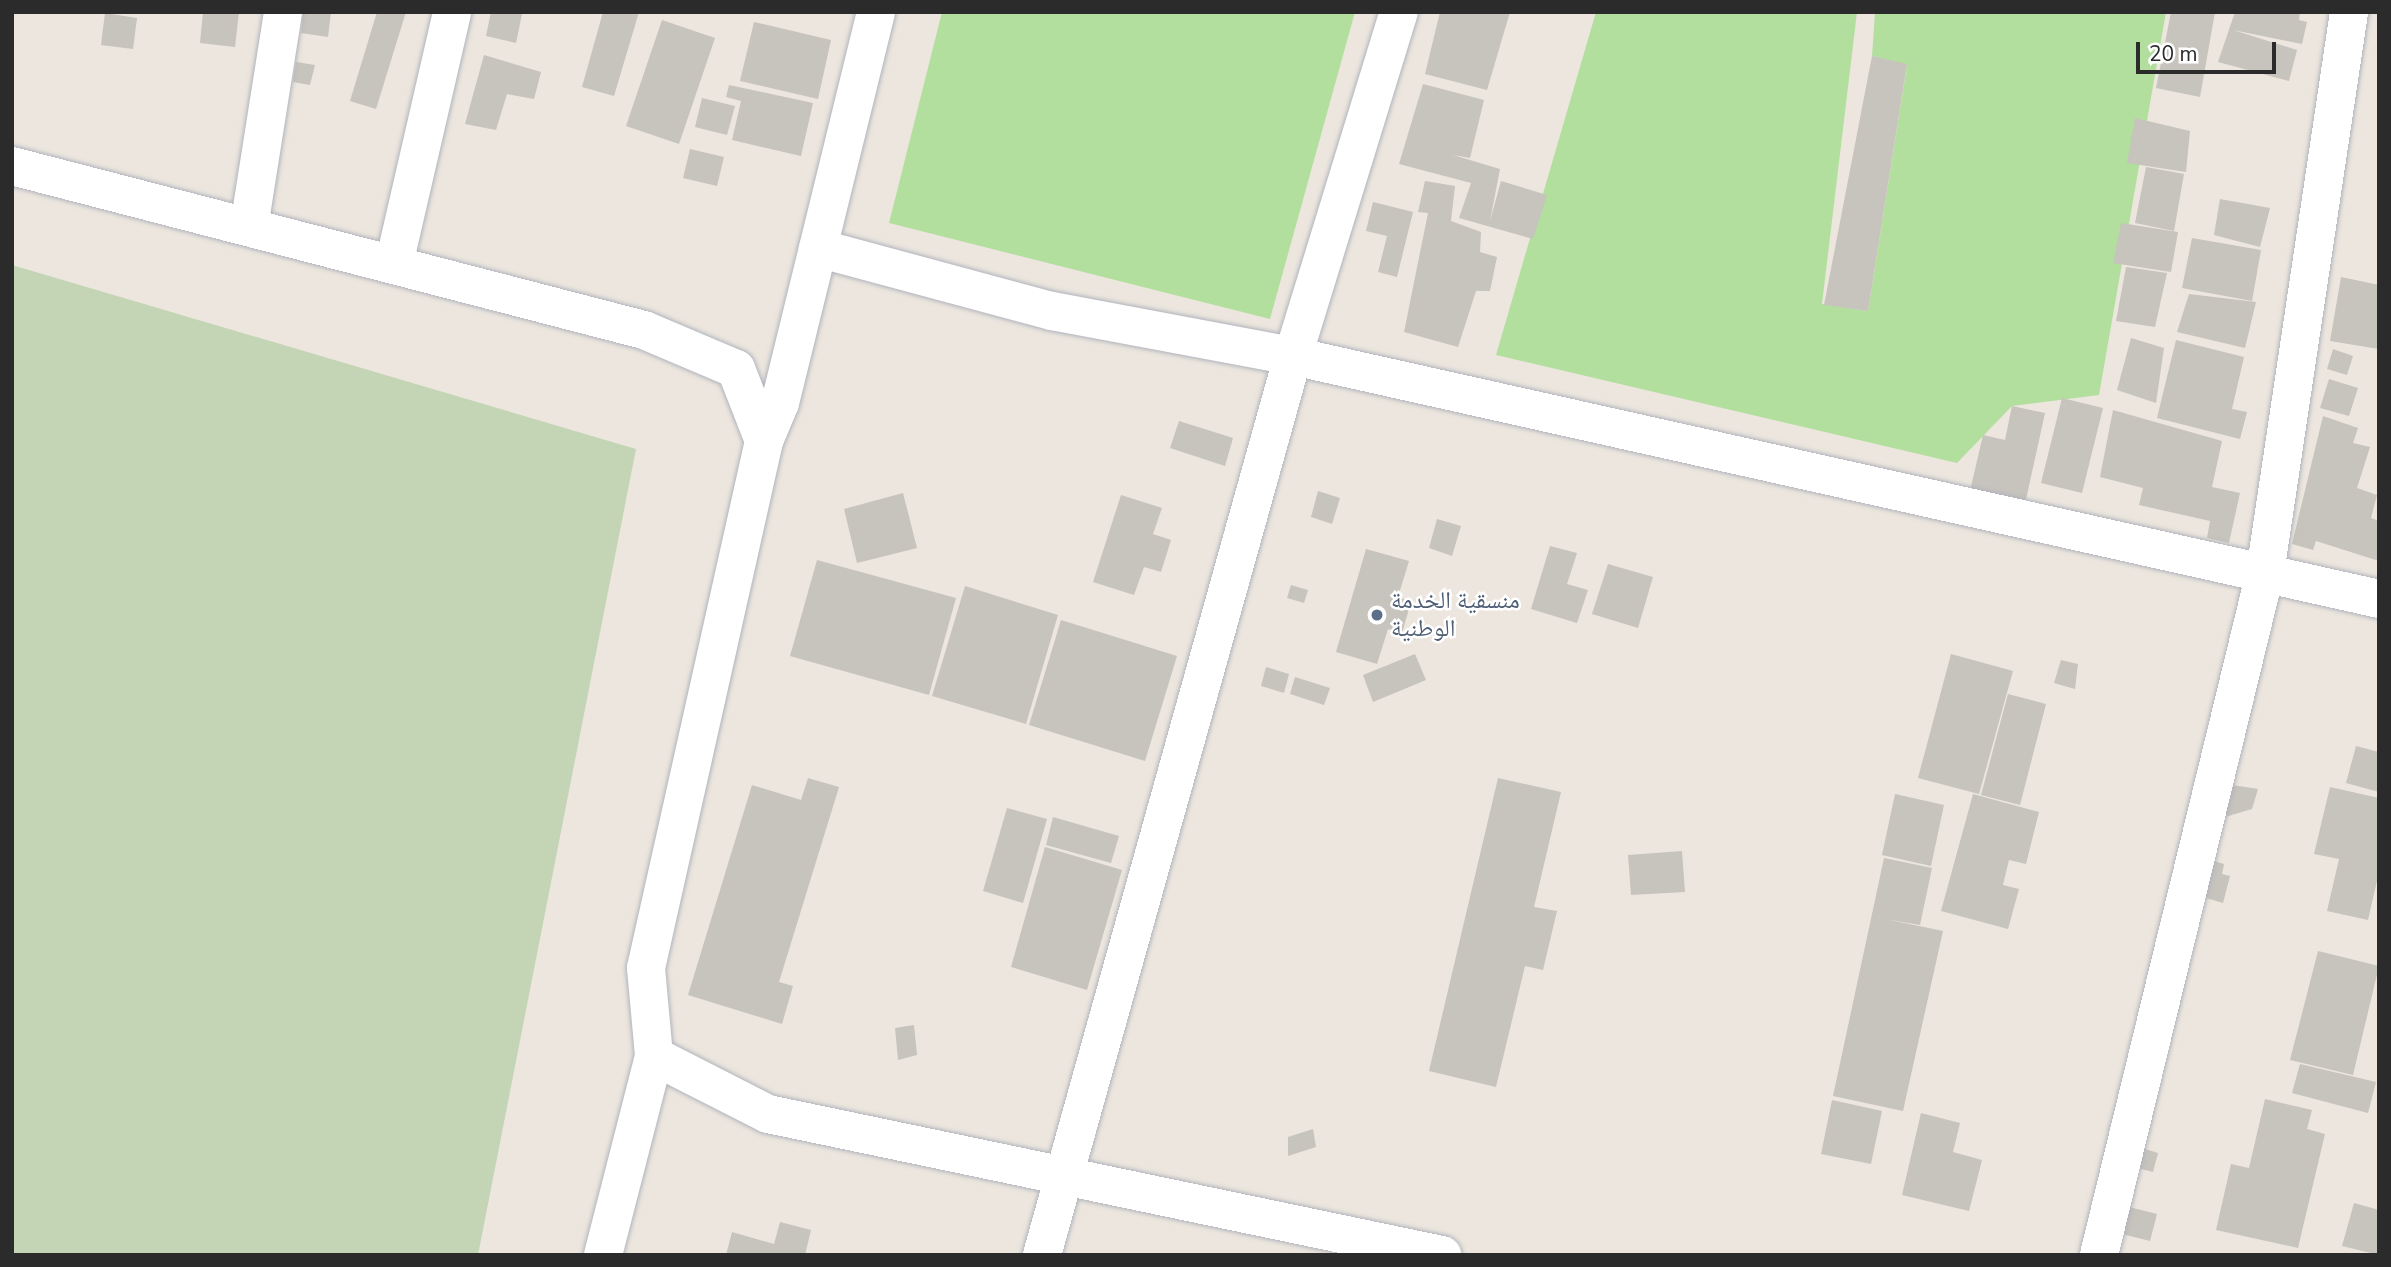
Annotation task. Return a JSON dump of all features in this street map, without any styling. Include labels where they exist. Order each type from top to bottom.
[{"type":"street","points":[[249,227],[283,12]]},
{"type":"street","points":[[394,264],[452,12]]},
{"type":"street","points":[[603,1255],[654,1056],[646,968],[764,441],[780,403],[876,12]]},
{"type":"street","points":[[1042,1255],[1061,1174],[1293,356],[1399,12]]},
{"type":"street","points":[[2099,1255],[2265,573],[2349,12]]},
{"type":"street","points":[[12,166],[644,330],[736,369],[764,441]]},
{"type":"street","points":[[818,248],[1052,312],[1293,356],[2379,599]]},
{"type":"street","points":[[654,1056],[768,1114],[1442,1255]]},
{"type":"green space","points":[[942,12],[1355,12],[1270,319],[889,223]]},
{"type":"green space","points":[[1596,12],[1857,12],[1822,304],[1868,311],[1907,65],[1872,56],[1875,12],[2166,12],[2099,395],[2012,406],[1957,463],[1496,355]]},
{"type":"green space","points":[[12,265],[636,449],[478,1255],[12,1255]]},
{"type":"building","points":[[203,12],[239,12],[235,47],[200,43]]},
{"type":"building","points":[[303,12],[331,12],[328,37],[301,33]]},
{"type":"building","points":[[377,12],[406,12],[376,109],[350,101]]},
{"type":"building","points":[[491,12],[522,14],[516,43],[486,36]]},
{"type":"building","points":[[603,12],[639,12],[614,96],[582,87]]},
{"type":"building","points":[[1440,12],[1510,12],[1487,90],[1425,74]]},
{"type":"building","points":[[2171,12],[2215,12],[2200,97],[2156,88]]},
{"type":"building","points":[[2235,12],[2300,12],[2299,20],[2307,22],[2302,44],[2233,30],[2297,50],[2289,81],[2218,62]]},
{"type":"building","points":[[105,13],[137,18],[133,49],[101,45]]},
{"type":"building","points":[[662,20],[715,38],[679,144],[626,126]]},
{"type":"building","points":[[754,22],[831,40],[818,99],[740,81]]},
{"type":"building","points":[[484,55],[541,72],[534,99],[507,94],[496,130],[465,124]]},
{"type":"building","points":[[1872,56],[1907,64],[1868,311],[1824,305]]},
{"type":"building","points":[[296,62],[315,65],[310,85],[293,82]]},
{"type":"building","points":[[1423,84],[1484,100],[1470,158],[1453,155],[1500,169],[1490,221],[1501,181],[1547,195],[1533,239],[1459,218],[1471,183],[1399,164]]},
{"type":"building","points":[[729,85],[813,103],[801,156],[732,140],[741,101],[726,97]]},
{"type":"building","points":[[702,98],[735,106],[727,135],[695,127]]},
{"type":"building","points":[[2135,118],[2190,131],[2186,172],[2127,163]]},
{"type":"building","points":[[690,149],[724,157],[717,186],[683,178]]},
{"type":"building","points":[[2146,167],[2184,174],[2174,231],[2135,223]]},
{"type":"building","points":[[1425,181],[1455,186],[1451,221],[1481,232],[1480,252],[1497,257],[1490,291],[1476,291],[1458,347],[1404,332],[1428,213],[1418,212]]},
{"type":"building","points":[[2220,199],[2270,208],[2260,247],[2214,235]]},
{"type":"building","points":[[1373,202],[1413,212],[1397,277],[1378,272],[1387,236],[1366,231]]},
{"type":"building","points":[[2121,223],[2178,232],[2171,272],[2113,263]]},
{"type":"building","points":[[2192,238],[2261,250],[2252,301],[2182,288]]},
{"type":"building","points":[[2126,267],[2167,273],[2155,327],[2116,321]]},
{"type":"building","points":[[2341,277],[2379,285],[2379,349],[2330,341]]},
{"type":"building","points":[[2189,294],[2256,302],[2245,348],[2177,332]]},
{"type":"building","points":[[2131,338],[2164,348],[2156,403],[2117,390]]},
{"type":"building","points":[[2176,340],[2244,357],[2232,409],[2247,412],[2240,439],[2157,418]]},
{"type":"building","points":[[2333,349],[2353,356],[2347,375],[2327,369]]},
{"type":"building","points":[[2329,379],[2358,388],[2349,416],[2320,408]]},
{"type":"building","points":[[2062,398],[2103,408],[2082,493],[2041,483]]},
{"type":"building","points":[[2012,406],[2045,413],[2025,504],[1970,491],[1983,435],[2005,440]]},
{"type":"building","points":[[2113,410],[2222,441],[2212,487],[2240,493],[2229,543],[2207,538],[2210,521],[2139,505],[2143,488],[2100,477]]},
{"type":"building","points":[[2323,416],[2358,428],[2353,443],[2370,447],[2357,488],[2377,495],[2371,518],[2379,521],[2379,561],[2316,541],[2313,550],[2292,544]]},
{"type":"building","points":[[1179,421],[1233,438],[1225,466],[1170,448]]},
{"type":"building","points":[[1318,491],[1340,498],[1332,524],[1311,517]]},
{"type":"building","points":[[903,493],[917,548],[857,563],[844,509]]},
{"type":"building","points":[[1121,495],[1162,508],[1153,534],[1171,540],[1161,572],[1144,567],[1134,595],[1093,582]]},
{"type":"building","points":[[1437,519],[1461,526],[1452,556],[1429,548]]},
{"type":"building","points":[[1550,546],[1577,553],[1567,584],[1588,590],[1577,623],[1531,609]]},
{"type":"building","name":"منسقية الخدمة الوطنية","points":[[1366,549],[1409,561],[1398,597],[1411,602],[1402,633],[1388,629],[1377,664],[1336,652]]},
{"type":"building","points":[[817,560],[956,598],[929,695],[790,656]]},
{"type":"building","points":[[1608,564],[1653,577],[1638,628],[1592,614]]},
{"type":"building","points":[[1291,585],[1308,590],[1304,603],[1287,598]]},
{"type":"building","points":[[965,586],[1058,615],[1026,724],[932,696]]},
{"type":"building","points":[[1061,620],[1177,656],[1145,761],[1029,725]]},
{"type":"building","points":[[1415,654],[1426,680],[1373,702],[1363,675]]},
{"type":"building","points":[[1951,654],[2013,671],[1979,794],[1918,778]]},
{"type":"building","points":[[2061,660],[2078,664],[2075,689],[2054,683]]},
{"type":"building","points":[[1266,667],[1289,674],[1284,693],[1261,686]]},
{"type":"building","points":[[1295,677],[1330,688],[1324,705],[1290,694]]},
{"type":"building","points":[[2008,694],[2046,704],[2020,805],[1981,795]]},
{"type":"building","points":[[2356,746],[2379,752],[2379,792],[2346,783]]},
{"type":"building","points":[[808,778],[839,787],[779,982],[793,986],[782,1024],[688,995],[752,785],[801,800]]},
{"type":"building","points":[[1498,778],[1561,792],[1534,907],[1557,911],[1543,970],[1525,966],[1496,1087],[1429,1071]]},
{"type":"building","points":[[2232,785],[2258,789],[2252,809],[2225,817]]},
{"type":"building","points":[[2330,787],[2379,798],[2379,872],[2368,920],[2327,911],[2339,859],[2314,854]]},
{"type":"building","points":[[1895,794],[1944,805],[1931,866],[1882,855]]},
{"type":"building","points":[[1973,794],[2039,812],[2026,864],[2009,860],[2003,885],[2019,889],[2008,929],[1941,911]]},
{"type":"building","points":[[1007,808],[1047,819],[1023,903],[983,891]]},
{"type":"building","points":[[1053,817],[1119,836],[1111,863],[1046,845]]},
{"type":"building","points":[[1045,847],[1122,870],[1087,990],[1011,967]]},
{"type":"building","points":[[1682,851],[1685,892],[1631,895],[1628,855]]},
{"type":"building","points":[[1884,858],[1932,868],[1920,925],[1885,919],[1943,931],[1903,1111],[1833,1096]]},
{"type":"building","points":[[2207,859],[2224,864],[2222,874],[2230,876],[2223,903],[2196,895]]},
{"type":"building","points":[[2318,951],[2379,966],[2353,1075],[2290,1060]]},
{"type":"building","points":[[914,1025],[917,1055],[898,1060],[895,1028]]},
{"type":"building","points":[[2300,1064],[2376,1082],[2368,1113],[2292,1093]]},
{"type":"building","points":[[2265,1099],[2312,1110],[2307,1129],[2325,1134],[2298,1248],[2216,1230],[2231,1164],[2249,1168]]},
{"type":"building","points":[[1832,1100],[1882,1111],[1871,1164],[1821,1154]]},
{"type":"building","points":[[1921,1113],[1960,1123],[1953,1152],[1982,1160],[1969,1211],[1902,1195]]},
{"type":"building","points":[[1313,1129],[1316,1147],[1288,1156],[1288,1137]]},
{"type":"building","points":[[2142,1148],[2158,1153],[2153,1172],[2137,1168]]},
{"type":"building","points":[[2354,1203],[2379,1210],[2379,1255],[2342,1246]]},
{"type":"building","points":[[2129,1207],[2157,1214],[2150,1241],[2122,1234]]},
{"type":"building","points":[[780,1222],[811,1230],[805,1255],[726,1255],[732,1232],[774,1244]]},
{"type":"place","name":"منسقية الخدمة الوطنية","points":[[1377,615]]}]
